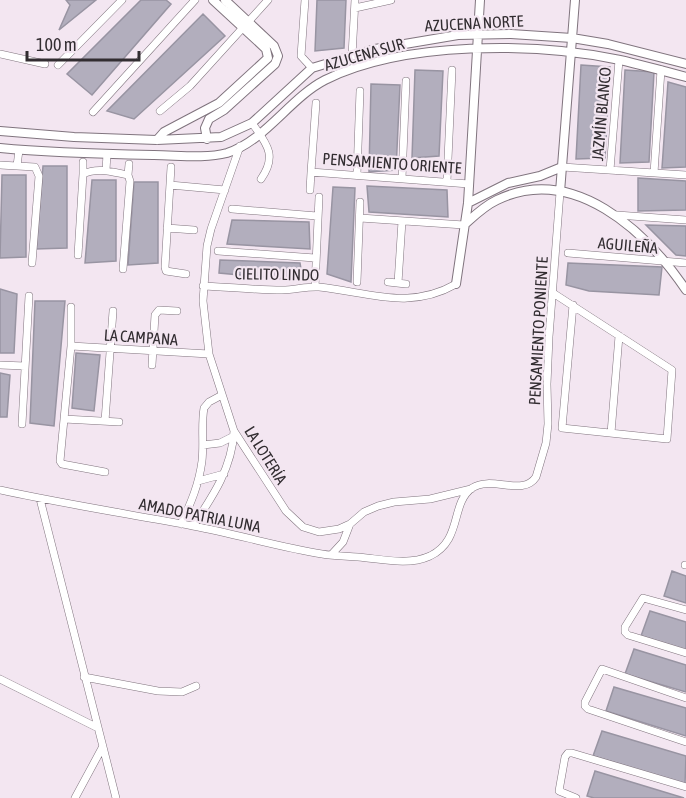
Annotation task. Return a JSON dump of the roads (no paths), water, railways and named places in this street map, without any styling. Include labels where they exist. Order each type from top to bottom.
[{"type":"street","points":[[58,65],[122,0]]},
{"type":"street","points":[[93,112],[195,0]]},
{"type":"street","points":[[207,139],[205,128],[209,119],[224,110],[276,64],[278,57],[274,46],[213,0]]},
{"type":"street","points":[[153,155],[157,140],[164,132],[219,103],[265,62],[268,53],[266,49],[225,0]]},
{"type":"street","points":[[160,111],[190,86],[268,0]]},
{"type":"street","points":[[304,0],[301,56],[312,68]]},
{"type":"street","points":[[352,56],[355,4],[391,0]]},
{"type":"street","name":"PENSAMIENTO ORIENTE","points":[[456,284],[468,203],[480,0]]},
{"type":"street","name":"PENSAMIENTO PONIENTE","points":[[471,489],[482,484],[526,485],[533,482],[546,443],[547,384],[575,0]]},
{"type":"street","name":"AZUCENA NORTE","points":[[0,131],[157,140],[220,137],[252,123],[312,68],[420,40],[478,34],[529,34],[572,38],[608,44],[686,64]]},
{"type":"street","name":"AZUCENA SUR","points":[[0,148],[106,154],[207,156],[227,152],[259,133],[315,85],[343,72],[399,57],[477,48],[571,53],[619,60],[686,77]]},
{"type":"street","points":[[0,54],[45,64]]},
{"type":"street","name":"JAZMÍN BLANCO","points":[[610,170],[619,60]]},
{"type":"street","points":[[447,181],[452,70]]},
{"type":"street","points":[[654,173],[661,70]]},
{"type":"street","points":[[402,178],[406,81]]},
{"type":"street","points":[[357,174],[360,91]]},
{"type":"street","name":"PENSAMIENTO ORIENTE","points":[[316,103],[311,172],[469,184]]},
{"type":"street","points":[[252,123],[266,141],[269,149],[267,171],[261,179]]},
{"type":"street","name":"LA LOTERÍA","points":[[240,146],[207,246],[203,301],[209,354],[234,433],[286,511],[303,527],[318,532],[339,529],[350,524],[364,512],[378,506],[430,499],[471,489]]},
{"type":"street","points":[[16,166],[19,150]]},
{"type":"street","points":[[105,170],[106,154]]},
{"type":"street","points":[[78,255],[83,162]]},
{"type":"street","points":[[123,269],[130,181],[129,164]]},
{"type":"street","points":[[0,165],[35,167],[39,176],[32,263]]},
{"type":"street","points":[[171,167],[166,271],[186,274]]},
{"type":"street","points":[[468,203],[508,183],[540,176],[549,170],[562,167],[686,175]]},
{"type":"street","points":[[83,174],[92,170],[105,170],[128,175]]},
{"type":"street","points":[[310,190],[311,172]]},
{"type":"street","points":[[170,185],[225,190]]},
{"type":"street","points":[[360,218],[464,225],[495,201],[511,194],[537,190],[578,195],[617,215],[648,241],[666,261],[686,290]]},
{"type":"street","points":[[315,287],[319,197]]},
{"type":"street","points":[[357,282],[360,202]]},
{"type":"street","points":[[231,209],[317,216]]},
{"type":"street","points":[[617,215],[686,220]]},
{"type":"street","points":[[388,282],[402,284],[402,221]]},
{"type":"street","points":[[167,228],[194,230]]},
{"type":"street","points":[[218,251],[315,258]]},
{"type":"street","name":"AGUILEÑA","points":[[568,253],[686,263]]},
{"type":"street","name":"CIELITO LINDO","points":[[203,286],[283,290],[315,287],[398,299],[424,297],[456,284]]},
{"type":"street","points":[[553,293],[573,305],[672,370],[667,439],[562,428],[573,305]]},
{"type":"street","points":[[22,424],[29,296]]},
{"type":"street","points":[[71,307],[71,346],[60,461],[62,464],[105,472]]},
{"type":"street","points":[[152,365],[154,315],[159,310],[177,311]]},
{"type":"street","points":[[105,421],[113,311]]},
{"type":"street","points":[[611,433],[619,336]]},
{"type":"street","name":"LA CAMPANA","points":[[71,346],[209,354]]},
{"type":"street","points":[[0,365],[25,366]]},
{"type":"street","points":[[181,524],[194,497],[198,481],[204,408],[209,402],[222,395]]},
{"type":"street","points":[[64,419],[119,422]]},
{"type":"street","points":[[202,445],[220,443],[234,433]]},
{"type":"street","points":[[193,526],[224,474],[233,448],[234,433]]},
{"type":"street","points":[[198,481],[224,474]]},
{"type":"street","name":"AMADO PATRIA LUNA","points":[[0,490],[193,526],[331,555],[395,562],[430,556],[444,546],[454,532],[462,501],[471,489]]},
{"type":"street","points":[[194,497],[203,511]]},
{"type":"street","points":[[40,499],[116,798]]},
{"type":"street","points":[[331,555],[343,542],[350,524]]},
{"type":"street","points":[[686,610],[643,598],[625,627],[628,635],[686,653]]},
{"type":"street","points":[[686,698],[602,669],[585,702],[588,709],[686,742]]},
{"type":"street","points":[[84,677],[158,691],[182,692],[196,686]]},
{"type":"street","points":[[0,679],[98,728]]},
{"type":"street","points":[[75,798],[102,748]]},
{"type":"street","points":[[576,798],[562,794],[558,787],[568,753],[686,787]]}]
